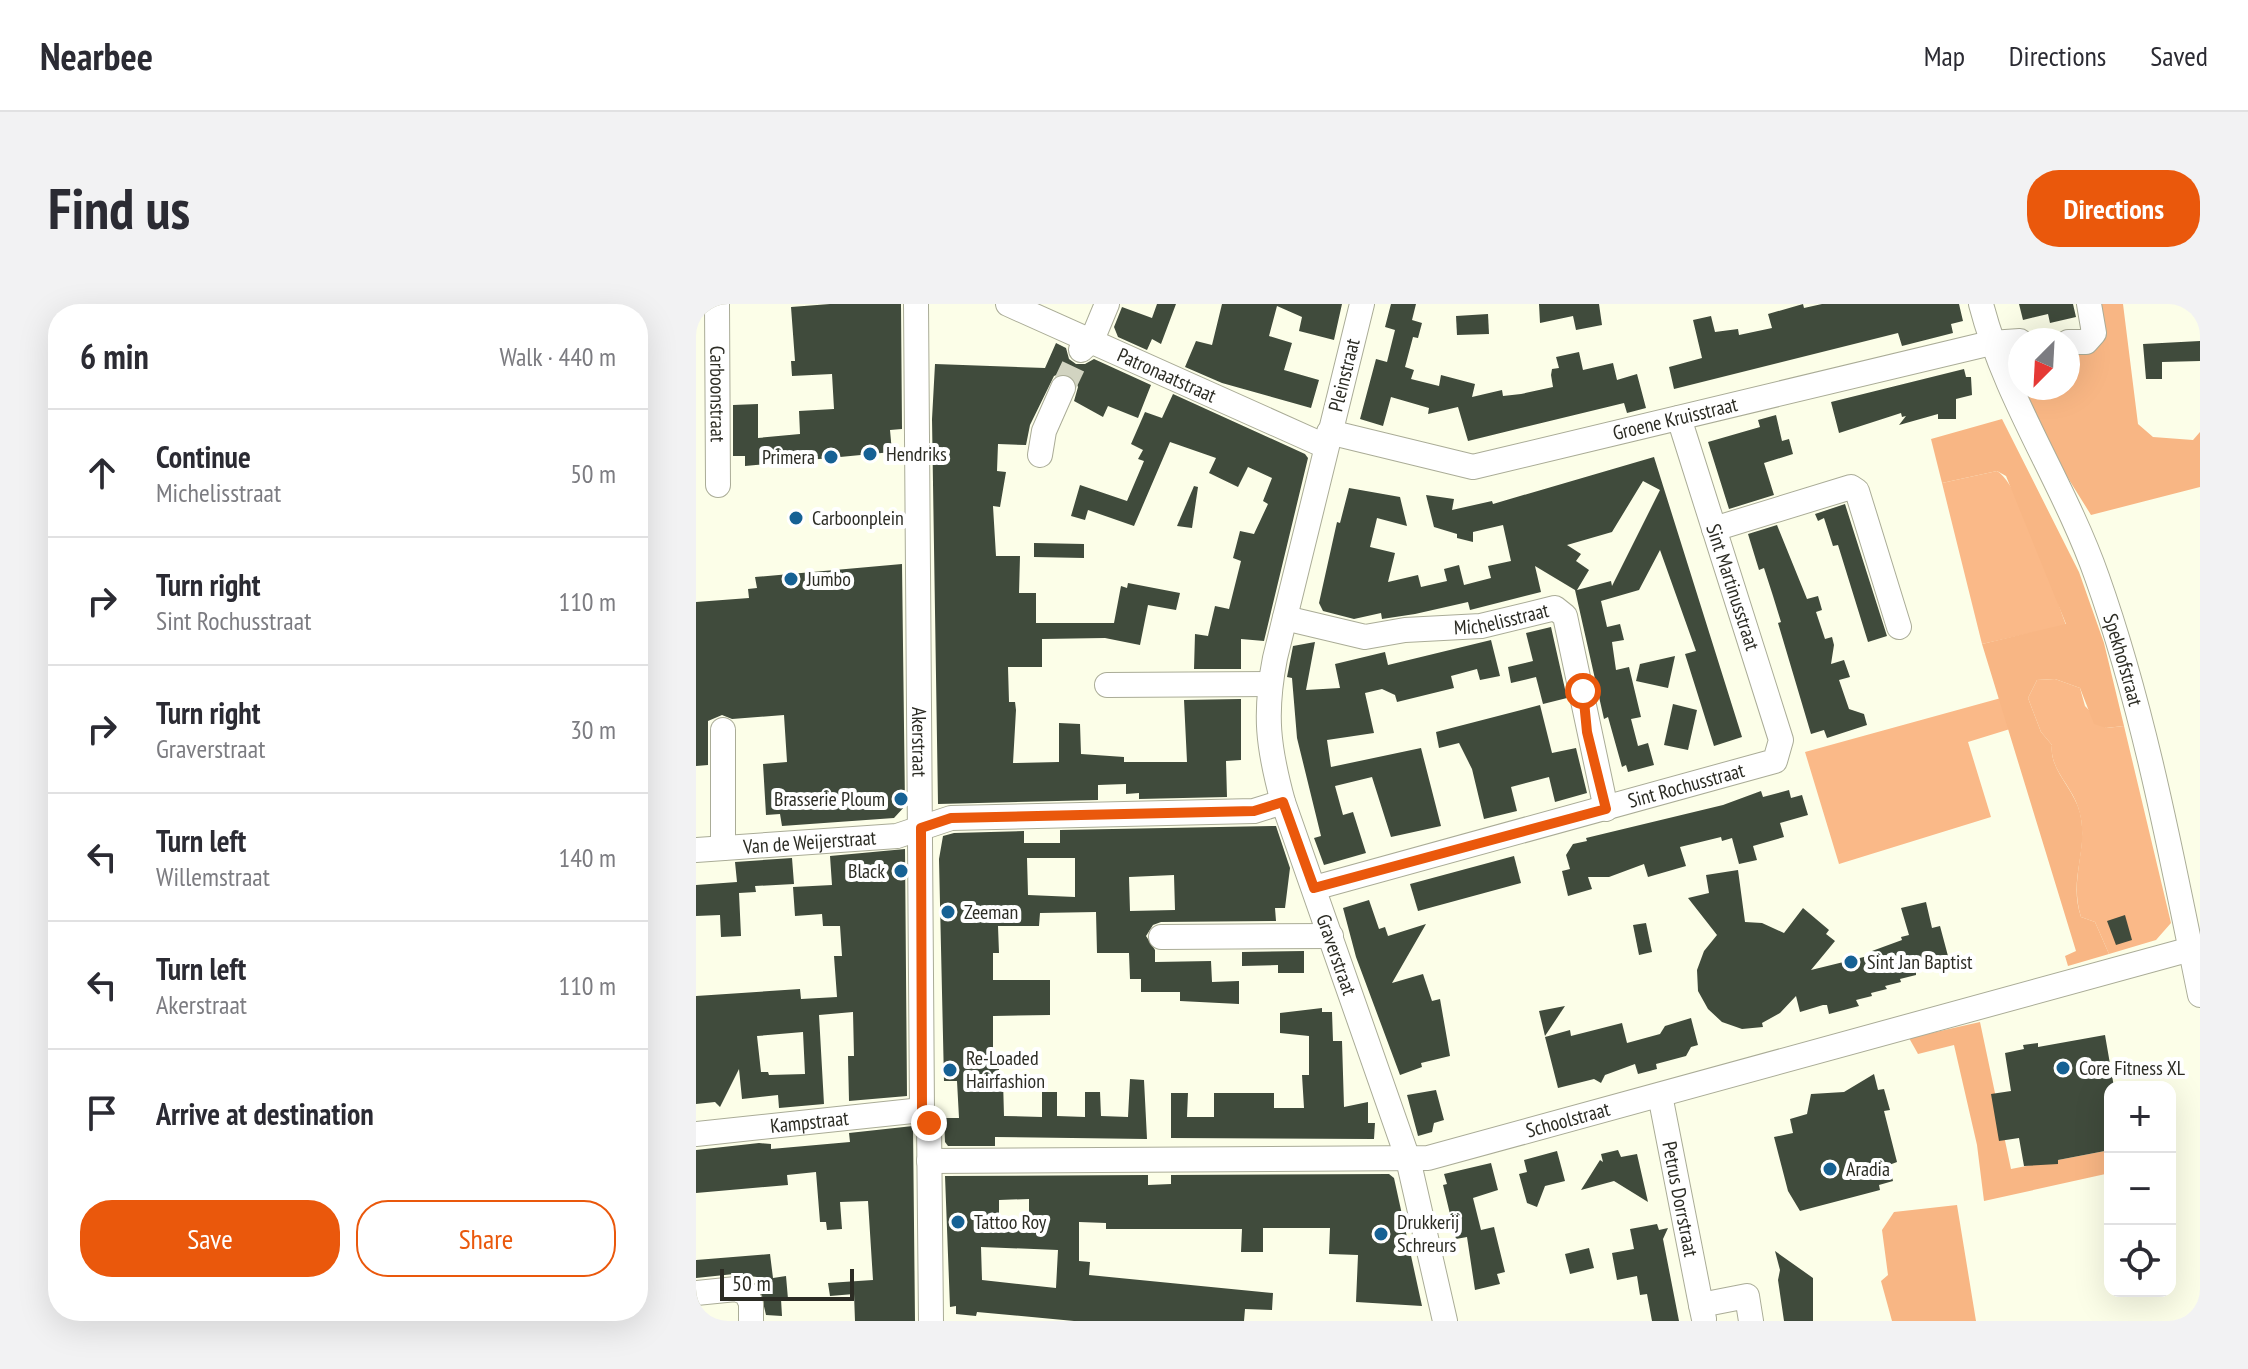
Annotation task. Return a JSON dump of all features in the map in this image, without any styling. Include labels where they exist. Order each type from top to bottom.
[{"type":"street","name":"Carboonstraat","points":[[717,304],[718,485]]},
{"type":"street","name":"Akerstraat","points":[[916,304],[922,1110],[929,1123],[931,1321]]},
{"type":"street","name":"Patronaatstraat","points":[[1008,304],[1086,346],[1327,439]]},
{"type":"street","points":[[1086,346],[1107,304]]},
{"type":"street","name":"Pleinstraat","points":[[1327,439],[1362,304]]},
{"type":"street","name":"Spekhofstraat","points":[[1981,304],[1991,343],[2030,435],[2082,536],[2098,581],[2159,804],[2200,995]]},
{"type":"street","points":[[2080,342],[2086,342],[2094,333],[2089,304]]},
{"type":"street","name":"Groene Kruisstraat","points":[[1327,439],[1473,467],[1991,343],[2008,342]]},
{"type":"street","points":[[1040,455],[1044,431],[1063,388]]},
{"type":"street","name":"Sint Martinusstraat","points":[[1679,418],[1781,740],[1778,756]]},
{"type":"street","name":"Graverstraat","points":[[1327,439],[1270,684],[1267,702],[1269,751],[1283,802],[1408,1159],[1445,1321]]},
{"type":"street","points":[[1714,529],[1851,487],[1857,491],[1899,627]]},
{"type":"street","name":"Michelisstraat","points":[[1285,618],[1365,637],[1405,630],[1481,626],[1555,608],[1565,616],[1606,809]]},
{"type":"street","points":[[1107,685],[1270,684]]},
{"type":"street","points":[[723,730],[723,848]]},
{"type":"street","name":"Sint Rochusstraat","points":[[1314,888],[1760,767],[1778,756]]},
{"type":"street","name":"Van de Weijerstraat","points":[[696,850],[897,836],[951,818],[1254,811],[1283,802]]},
{"type":"street","points":[[1161,937],[1331,936]]},
{"type":"street","name":"Schoolstraat","points":[[929,1161],[1428,1158],[2191,949]]},
{"type":"street","name":"Petrus Dorrstraat","points":[[1660,1095],[1703,1313],[1747,1296],[1751,1321]]},
{"type":"street","name":"Kampstraat","points":[[696,1134],[922,1110]]},
{"type":"street","points":[[696,1293],[736,1289],[746,1293],[751,1303],[751,1321]]},
{"type":"shaded area","points":[[2095,304],[2123,304],[2138,424],[2153,437],[2193,440],[2200,432],[2200,487],[2091,515],[2053,454],[2029,400],[2080,400],[2080,351],[2089,351]]},
{"type":"shaded area","points":[[2002,419],[2079,572],[2104,643],[2124,726],[2106,728],[2094,724],[2080,688],[2055,679],[2037,680],[2028,698],[2041,732],[2052,745],[2054,763],[2080,813],[2082,840],[2077,890],[2081,917],[2095,922],[2109,954],[2068,966],[2065,956],[2076,951],[1982,644],[2066,624],[2006,476],[1997,471],[1942,483],[1931,439]]},
{"type":"shaded area","points":[[1997,471],[2007,481],[2027,518],[2066,625],[1982,644],[1942,483]]},
{"type":"shaded area","points":[[2055,679],[2080,688],[2085,706],[2106,728],[2124,726],[2171,923],[2156,940],[2109,954],[2095,922],[2081,917],[2077,888],[2082,834],[2078,807],[2057,769],[2052,745],[2041,732],[2028,698],[2037,680]]},
{"type":"shaded area","points":[[2001,698],[2010,729],[1968,742],[1991,817],[1839,864],[1805,752]]},
{"type":"shaded area","points":[[1980,1022],[2011,1169],[2104,1151],[2104,1174],[1984,1201],[1977,1145],[1954,1045],[1918,1054],[1909,1038]]},
{"type":"shaded area","points":[[1957,1205],[1976,1321],[1892,1321],[1881,1281],[1888,1275],[1882,1230],[1894,1212]]},
{"type":"building","points":[[901,304],[902,429],[890,430],[892,452],[745,466],[745,456],[733,456],[733,405],[758,404],[758,438],[800,434],[799,411],[834,409],[832,374],[792,376],[791,361],[795,361],[791,307]]},
{"type":"building","points":[[1157,304],[1176,304],[1161,344],[1152,339],[1147,350],[1118,337],[1114,327],[1122,307],[1152,318]]},
{"type":"building","points":[[1222,304],[1342,304],[1334,340],[1299,331],[1302,317],[1277,306],[1269,336],[1292,343],[1284,370],[1319,380],[1311,408],[1222,383],[1185,367],[1196,341],[1212,345]]},
{"type":"building","points":[[1391,304],[1416,304],[1412,320],[1422,323],[1418,338],[1413,337],[1405,367],[1414,370],[1411,379],[1439,386],[1441,375],[1475,384],[1472,397],[1502,390],[1503,396],[1521,394],[1553,387],[1552,369],[1559,368],[1556,357],[1579,352],[1583,370],[1613,363],[1617,380],[1637,374],[1646,408],[1627,413],[1624,403],[1468,441],[1458,407],[1428,414],[1429,408],[1391,397],[1383,426],[1360,419],[1376,359],[1387,362],[1395,330],[1385,327]]},
{"type":"building","points":[[1539,304],[1599,304],[1602,325],[1576,330],[1573,316],[1540,323]]},
{"type":"building","points":[[1803,304],[1804,308],[1822,304],[1959,304],[1963,321],[1951,324],[1953,333],[1902,346],[1898,333],[1674,389],[1669,367],[1702,358],[1693,320],[1711,316],[1715,332],[1738,329],[1739,335],[1772,328],[1768,314]]},
{"type":"building","points":[[2019,304],[2073,304],[2076,317],[2050,323],[2048,314],[2023,320]]},
{"type":"building","points":[[1488,314],[1489,334],[1457,335],[1456,316]]},
{"type":"building","points":[[2200,341],[2200,361],[2162,362],[2162,379],[2146,379],[2143,344]]},
{"type":"building","points":[[1056,343],[1066,348],[1069,359],[1076,364],[1085,364],[1094,359],[1151,385],[1138,418],[1108,406],[1103,417],[1074,401],[1078,387],[1075,379],[1062,373],[1054,376],[1030,425],[1026,445],[998,444],[997,471],[1006,472],[1000,507],[993,506],[996,556],[1020,556],[1019,593],[1036,593],[1036,623],[1114,623],[1121,586],[1127,588],[1128,583],[1180,593],[1176,610],[1148,605],[1140,645],[1105,638],[1042,639],[1042,667],[1008,667],[1009,702],[1015,702],[1016,710],[1013,763],[1059,762],[1059,723],[1080,724],[1081,754],[1124,757],[1124,762],[1187,762],[1184,700],[1241,699],[1241,760],[1226,761],[1227,797],[1139,799],[1139,793],[1126,794],[1126,784],[1098,785],[1098,800],[938,804],[932,419],[935,364],[1045,368]]},
{"type":"building","points":[[1964,369],[1966,377],[1971,377],[1972,395],[1956,399],[1956,419],[1938,419],[1938,414],[1899,425],[1906,416],[1902,417],[1901,413],[1839,433],[1831,402]]},
{"type":"building","points":[[1173,394],[1308,458],[1264,641],[1241,639],[1241,669],[1194,669],[1195,634],[1208,636],[1215,606],[1229,609],[1241,561],[1233,558],[1240,531],[1254,534],[1268,504],[1263,501],[1272,478],[1248,467],[1238,487],[1209,473],[1216,458],[1170,442],[1134,526],[1088,510],[1085,520],[1071,516],[1080,485],[1127,501],[1144,461],[1138,459],[1143,450],[1131,444],[1145,412],[1162,418]]},
{"type":"building","points":[[1776,415],[1782,441],[1789,439],[1793,454],[1764,463],[1774,495],[1729,509],[1708,442],[1760,427],[1758,420]]},
{"type":"building","points":[[1654,457],[1742,737],[1714,746],[1685,654],[1696,651],[1660,550],[1639,590],[1601,601],[1607,627],[1620,624],[1624,640],[1612,642],[1616,670],[1629,667],[1641,717],[1631,719],[1638,746],[1648,743],[1654,765],[1628,772],[1626,765],[1622,767],[1608,717],[1604,719],[1575,590],[1535,566],[1541,592],[1470,610],[1468,602],[1382,619],[1381,613],[1354,619],[1323,611],[1319,603],[1337,522],[1340,523],[1349,488],[1400,497],[1407,526],[1377,518],[1370,547],[1395,553],[1388,582],[1418,575],[1421,587],[1447,581],[1444,569],[1459,565],[1464,585],[1491,578],[1488,566],[1511,561],[1503,525],[1473,532],[1473,542],[1457,538],[1457,534],[1434,527],[1426,495],[1454,499],[1452,510],[1492,501],[1493,504]],"holes":[[[1643,481],[1660,490],[1612,586],[1611,581],[1577,590],[1589,570],[1576,561],[1581,554],[1567,545],[1612,532]]]},
{"type":"building","points":[[1194,486],[1198,487],[1192,528],[1177,526]]},
{"type":"building","points":[[1845,504],[1887,636],[1868,642],[1838,545],[1833,546],[1824,518],[1818,521],[1815,514]]},
{"type":"building","points":[[1777,525],[1807,599],[1818,596],[1822,610],[1816,612],[1825,639],[1832,637],[1834,645],[1831,664],[1844,660],[1850,677],[1839,680],[1849,709],[1864,714],[1867,725],[1827,738],[1824,730],[1811,734],[1773,596],[1764,568],[1759,570],[1748,534]]},
{"type":"building","points":[[1034,543],[1084,544],[1084,558],[1034,557]]},
{"type":"building","points":[[902,564],[905,806],[894,818],[782,826],[780,814],[766,815],[763,764],[787,762],[784,715],[732,719],[722,715],[708,721],[708,765],[696,766],[696,602],[749,598],[748,589],[757,588],[755,577]]},
{"type":"building","points":[[1551,627],[1567,698],[1543,704],[1536,677],[1511,683],[1508,667],[1533,661],[1526,633]]},
{"type":"building","points":[[1491,640],[1500,676],[1480,680],[1477,669],[1451,676],[1454,688],[1397,702],[1395,695],[1382,689],[1365,693],[1374,733],[1327,740],[1331,767],[1421,748],[1441,826],[1391,837],[1372,777],[1335,786],[1343,815],[1353,812],[1366,853],[1324,865],[1314,838],[1321,836],[1297,738],[1292,678],[1287,677],[1293,646],[1315,642],[1306,690],[1340,688],[1335,664],[1385,652],[1388,665]]},
{"type":"building","points":[[1675,656],[1668,688],[1636,681],[1640,664]]},
{"type":"building","points":[[1673,704],[1697,710],[1688,750],[1664,745]]},
{"type":"building","points":[[1540,705],[1552,753],[1576,748],[1587,793],[1555,802],[1549,777],[1511,787],[1517,811],[1484,819],[1472,769],[1459,743],[1439,748],[1436,732]]},
{"type":"building","points":[[1789,790],[1791,798],[1802,795],[1808,815],[1780,823],[1784,837],[1753,846],[1757,860],[1739,864],[1732,838],[1722,841],[1721,837],[1680,847],[1686,866],[1648,877],[1644,864],[1609,877],[1588,877],[1592,889],[1568,896],[1562,871],[1570,869],[1566,855],[1573,844],[1587,841],[1586,838],[1723,805],[1761,791],[1763,797]]},
{"type":"building","points":[[1276,826],[1290,868],[1285,908],[1275,908],[1276,921],[1161,922],[1153,925],[1146,936],[1155,950],[1155,962],[1211,961],[1212,982],[1239,981],[1239,1004],[1180,1001],[1180,992],[1141,992],[1141,979],[1130,979],[1129,953],[1097,953],[1096,912],[1040,913],[1039,926],[998,926],[999,953],[993,953],[993,980],[1050,980],[1050,1015],[993,1016],[993,1069],[999,1069],[999,1080],[1003,1080],[1004,1116],[1042,1117],[1042,1092],[1057,1092],[1057,1116],[1085,1117],[1085,1092],[1100,1092],[1101,1116],[1128,1117],[1130,1079],[1144,1080],[1147,1139],[995,1137],[995,1146],[948,1146],[945,1142],[944,1118],[959,1118],[957,1081],[944,1081],[939,859],[943,836],[1024,831],[1024,843],[1060,843],[1060,830]],"holes":[[[1027,858],[1075,858],[1075,897],[1028,895]],[[1174,875],[1175,910],[1130,911],[1129,877]]]},
{"type":"building","points":[[905,849],[907,1096],[849,1101],[848,1056],[854,1056],[853,1012],[819,1015],[824,1104],[779,1108],[778,1095],[742,1099],[739,1069],[720,1107],[715,1102],[696,1104],[696,996],[800,989],[801,999],[837,997],[834,956],[842,956],[840,926],[823,926],[822,914],[795,916],[793,887],[832,885],[830,856]],"holes":[[[803,1032],[805,1074],[769,1075],[768,1072],[761,1072],[757,1036]]]},
{"type":"building","points":[[1514,856],[1521,883],[1418,911],[1410,884]]},
{"type":"building","points":[[792,858],[794,884],[755,886],[756,892],[739,893],[741,936],[721,937],[720,915],[696,916],[696,885],[737,882],[735,862]]},
{"type":"building","points":[[1738,870],[1745,922],[1762,923],[1784,933],[1803,908],[1829,930],[1826,934],[1835,941],[1811,970],[1872,955],[1872,951],[1902,940],[1901,937],[1909,935],[1901,908],[1926,902],[1932,928],[1940,926],[1948,956],[1929,964],[1931,967],[1916,971],[1916,975],[1885,986],[1887,989],[1856,1000],[1859,1006],[1829,1014],[1827,1005],[1800,1012],[1796,996],[1780,1013],[1762,1023],[1763,1027],[1742,1029],[1722,1022],[1708,1009],[1698,991],[1697,970],[1704,951],[1717,935],[1688,898],[1709,893],[1706,875]]},
{"type":"building","points":[[1369,900],[1379,929],[1385,927],[1388,936],[1426,924],[1392,983],[1423,974],[1432,1001],[1440,999],[1450,1056],[1421,1063],[1422,1067],[1400,1075],[1356,957],[1343,908]]},
{"type":"building","points":[[2125,915],[2132,940],[2116,945],[2107,921]]},
{"type":"building","points":[[1646,923],[1652,952],[1639,955],[1633,925]]},
{"type":"building","points":[[1304,951],[1304,973],[1278,973],[1278,965],[1242,966],[1242,952]]},
{"type":"building","points":[[1565,1006],[1545,1036],[1539,1011]]},
{"type":"building","points":[[1322,1008],[1322,1012],[1332,1012],[1333,1041],[1342,1041],[1344,1107],[1368,1102],[1368,1123],[1375,1123],[1374,1139],[1171,1138],[1171,1093],[1188,1093],[1187,1117],[1214,1117],[1214,1093],[1274,1093],[1274,1108],[1304,1108],[1302,1075],[1309,1075],[1309,1036],[1280,1033],[1280,1013]]},
{"type":"building","points":[[1691,1018],[1698,1045],[1691,1047],[1686,1056],[1656,1064],[1657,1069],[1638,1074],[1635,1064],[1605,1075],[1601,1083],[1594,1079],[1558,1088],[1545,1037],[1570,1030],[1571,1036],[1622,1023],[1627,1043],[1660,1034],[1665,1026]]},
{"type":"building","points":[[2105,1035],[2113,1081],[2104,1081],[2104,1151],[2058,1160],[2058,1164],[2024,1166],[2019,1138],[1999,1141],[1991,1094],[2011,1091],[2005,1053],[2024,1049],[2023,1045],[2038,1043],[2038,1047]]},
{"type":"building","points":[[1874,1074],[1878,1090],[1884,1089],[1890,1110],[1884,1111],[1897,1162],[1889,1165],[1893,1181],[1879,1185],[1880,1190],[1800,1211],[1788,1191],[1774,1137],[1793,1133],[1790,1119],[1807,1114],[1811,1094],[1844,1092]]},
{"type":"building","points":[[1436,1090],[1444,1120],[1434,1123],[1432,1132],[1418,1136],[1407,1095]]},
{"type":"building","points":[[913,1126],[915,1321],[855,1321],[854,1294],[830,1296],[828,1283],[873,1280],[868,1201],[840,1202],[842,1229],[827,1230],[826,1222],[820,1222],[816,1172],[787,1175],[788,1185],[696,1193],[696,1150],[759,1143],[771,1144],[771,1149],[850,1142],[849,1133]]},
{"type":"building","points":[[1618,1150],[1621,1157],[1637,1154],[1648,1202],[1614,1181],[1581,1190],[1600,1160],[1603,1162],[1601,1154]]},
{"type":"building","points":[[1557,1151],[1565,1181],[1545,1186],[1537,1207],[1527,1203],[1519,1174],[1527,1172],[1524,1160]]},
{"type":"building","points":[[1491,1163],[1498,1190],[1473,1198],[1481,1230],[1494,1227],[1505,1272],[1497,1274],[1500,1284],[1475,1290],[1467,1237],[1456,1239],[1443,1185],[1447,1184],[1444,1174]]},
{"type":"building","points":[[1389,1174],[1394,1178],[1422,1306],[1356,1302],[1358,1255],[1329,1254],[1330,1228],[1263,1228],[1263,1252],[1241,1252],[1242,1229],[1106,1229],[1106,1223],[1079,1222],[1079,1261],[1090,1262],[1089,1275],[1273,1293],[1272,1310],[1245,1309],[1244,1321],[1074,1321],[977,1312],[976,1316],[956,1314],[956,1306],[950,1307],[945,1176],[1148,1175],[1148,1185],[1171,1184],[1171,1175]],"holes":[[[1029,1199],[1029,1229],[999,1228],[999,1200]],[[981,1247],[1058,1250],[1056,1288],[982,1280]]]},
{"type":"building","points":[[1657,1224],[1659,1230],[1668,1228],[1663,1239],[1679,1321],[1652,1321],[1647,1294],[1640,1295],[1637,1276],[1617,1280],[1612,1253],[1634,1249],[1630,1229]]},
{"type":"building","points":[[1589,1248],[1594,1268],[1570,1274],[1565,1254]]},
{"type":"building","points":[[1775,1251],[1813,1278],[1813,1321],[1784,1321],[1778,1280],[1780,1270]]},
{"type":"building","points":[[770,1254],[773,1278],[786,1276],[788,1299],[781,1299],[782,1316],[766,1315],[757,1277],[734,1274],[696,1278],[696,1260]]},
{"type":"tunnel","points":[[1063,388],[1080,352]]},
{"type":"place","name":"Hendriks","points":[[870,454]]},
{"type":"place","name":"Primera","points":[[831,457]]},
{"type":"place","name":"Carboonplein","points":[[796,518]]},
{"type":"place","name":"Jumbo","points":[[791,579]]},
{"type":"place","name":"Brasserie Ploum","points":[[901,799]]},
{"type":"place","name":"Black","points":[[901,871]]},
{"type":"place","name":"Zeeman","points":[[948,912]]},
{"type":"place","name":"Sint Jan Baptist","points":[[1851,962]]},
{"type":"place","name":"Core Fitness XL","points":[[2063,1068]]},
{"type":"place","name":"Re-Loaded Hairfashion","points":[[950,1070]]},
{"type":"place","name":"Aradia","points":[[1830,1169]]},
{"type":"place","name":"Tattoo Roy","points":[[958,1222]]},
{"type":"place","name":"Drukkerij Schreurs","points":[[1381,1234]]},
{"type":"route","points":[[929,1123],[922,1110],[921,828],[951,818],[1254,811],[1283,802],[1314,888],[1606,809],[1587,732],[1583,691]]}]
